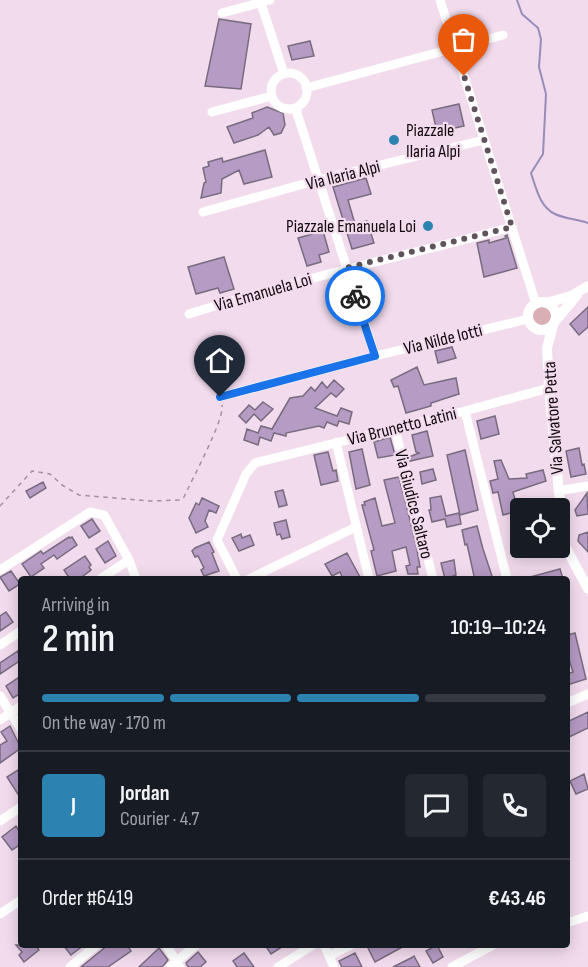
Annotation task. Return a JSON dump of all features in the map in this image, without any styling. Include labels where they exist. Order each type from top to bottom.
[{"type":"street","points":[[440,0],[512,227],[541,303],[554,309],[554,322],[544,330],[535,329],[528,319],[530,308],[541,303]]},
{"type":"street","points":[[222,13],[264,1],[284,74]]},
{"type":"street","points":[[306,88],[503,35]]},
{"type":"street","points":[[284,74],[298,76],[306,88],[304,101],[297,107],[288,109],[280,107],[272,96],[273,84],[284,74]]},
{"type":"street","points":[[212,112],[272,96]]},
{"type":"street","points":[[297,107],[375,356]]},
{"type":"street","name":"Via Ilaria Alpi","points":[[202,212],[318,180],[484,140]]},
{"type":"street","name":"Via Emanuela Loi","points":[[189,314],[346,268],[512,227]]},
{"type":"street","name":"Via Salvatore Petta","points":[[541,303],[571,296],[585,288]]},
{"type":"street","name":"Via Salvatore Petta","points":[[547,348],[554,322],[569,302],[585,288]]},
{"type":"street","name":"Via Nilde Iotti","points":[[220,397],[528,319]]},
{"type":"street","name":"Via Salvatore Petta","points":[[535,329],[544,339],[547,348],[564,544],[588,589]]},
{"type":"street","name":"Via Brunetto Latini","points":[[235,576],[217,540],[246,474],[255,463],[549,388]]},
{"type":"street","points":[[465,411],[506,576]]},
{"type":"street","name":"Via Giudice Saltaro","points":[[395,429],[432,576]]},
{"type":"street","points":[[336,442],[368,576]]},
{"type":"street","points":[[558,490],[588,486]]},
{"type":"street","points":[[0,570],[90,512],[104,515],[129,560],[135,576]]},
{"type":"street","points":[[255,576],[356,527]]},
{"type":"street","points":[[104,576],[129,560]]},
{"type":"street","points":[[0,645],[18,633]]},
{"type":"street","points":[[570,703],[588,694]]},
{"type":"street","points":[[0,696],[18,725]]},
{"type":"street","points":[[0,720],[18,708]]},
{"type":"street","points":[[0,821],[18,809]]},
{"type":"street","points":[[0,914],[18,902]]},
{"type":"street","points":[[570,921],[588,916]]},
{"type":"street","points":[[70,967],[93,948]]},
{"type":"street","points":[[168,948],[176,965],[193,948]]},
{"type":"street","points":[[278,967],[308,948]]},
{"type":"street","points":[[325,948],[334,967]]},
{"type":"street","points":[[329,956],[345,948]]},
{"type":"street","points":[[452,967],[487,948]]},
{"type":"path","points":[[0,506],[32,471],[50,474],[62,485],[79,495],[151,501],[180,500],[184,497],[223,410],[220,397]]},
{"type":"shaded area","points":[[542,307],[549,310],[552,317],[549,324],[542,327],[535,324],[532,317],[535,310]]},
{"type":"building","points":[[219,19],[251,24],[241,89],[205,86]]},
{"type":"building","points":[[310,41],[314,56],[292,60],[288,46]]},
{"type":"building","points":[[459,104],[464,126],[437,132],[432,110]]},
{"type":"building","points":[[267,107],[283,113],[285,125],[281,133],[274,135],[269,127],[258,135],[234,143],[227,127],[253,118],[252,113]]},
{"type":"building","points":[[265,150],[272,177],[244,184],[239,170],[222,179],[221,193],[201,198],[206,182],[203,168],[209,166],[208,162],[222,158],[223,162]]},
{"type":"building","points":[[366,178],[371,194],[348,200],[355,224],[367,221],[374,243],[352,249],[333,187]]},
{"type":"building","points":[[323,231],[329,252],[319,255],[321,262],[307,266],[298,238]]},
{"type":"building","points":[[507,235],[517,268],[484,277],[477,243],[489,240],[489,243],[506,238]]},
{"type":"building","points":[[224,257],[234,289],[220,293],[218,288],[196,294],[188,267]]},
{"type":"building","points":[[588,307],[588,327],[579,335],[570,324]]},
{"type":"building","points":[[452,347],[456,358],[438,363],[435,351]]},
{"type":"building","points":[[417,367],[424,385],[456,378],[459,394],[431,403],[431,406],[406,413],[398,386],[394,387],[391,380]]},
{"type":"building","points":[[334,380],[344,389],[336,397],[331,393],[315,408],[337,416],[341,408],[352,412],[349,424],[339,421],[337,426],[327,422],[324,428],[319,426],[286,433],[286,436],[274,433],[271,441],[260,437],[258,445],[244,440],[247,429],[258,433],[261,426],[272,429],[290,398],[303,396],[311,387],[315,391],[322,382],[327,388]]},
{"type":"building","points":[[263,402],[273,409],[261,421],[254,414],[246,423],[239,416],[249,405],[255,410]]},
{"type":"building","points":[[495,416],[499,434],[481,439],[477,421]]},
{"type":"building","points":[[427,431],[433,456],[410,461],[409,457],[419,453],[416,452],[412,435]]},
{"type":"building","points":[[390,437],[395,455],[378,458],[374,442]]},
{"type":"building","points":[[579,448],[586,474],[571,477],[566,451]]},
{"type":"building","points":[[362,449],[370,485],[356,489],[349,452]]},
{"type":"building","points":[[465,450],[478,510],[460,515],[447,455]]},
{"type":"building","points":[[328,452],[338,481],[321,485],[314,455]]},
{"type":"building","points":[[501,460],[509,479],[527,478],[526,474],[543,470],[546,481],[513,492],[515,498],[510,498],[510,513],[503,515],[498,492],[493,493],[490,481],[498,479],[494,461]]},
{"type":"building","points":[[433,469],[436,480],[422,484],[420,472]]},
{"type":"building","points":[[399,477],[420,567],[417,567],[418,574],[408,574],[406,566],[410,565],[406,547],[392,551],[396,571],[377,576],[371,551],[374,550],[362,505],[375,498],[382,526],[395,523],[384,480]]},
{"type":"building","points":[[43,482],[46,488],[30,498],[26,491]]},
{"type":"building","points":[[283,490],[287,505],[279,507],[275,492]]},
{"type":"building","points":[[587,493],[588,514],[577,516],[575,510]]},
{"type":"building","points":[[441,496],[446,516],[459,513],[461,524],[447,527],[445,519],[432,522],[429,510],[431,510],[430,498]]},
{"type":"building","points":[[202,498],[219,506],[216,513],[209,510],[205,521],[208,527],[196,533],[189,518],[196,503],[199,505]]},
{"type":"building","points":[[92,519],[100,531],[89,538],[81,526]]},
{"type":"building","points":[[286,520],[290,537],[282,539],[280,534],[277,535],[274,523]]},
{"type":"building","points":[[477,526],[492,576],[474,576],[462,530]]},
{"type":"building","points":[[588,532],[588,552],[578,541],[579,535]]},
{"type":"building","points":[[241,534],[242,538],[250,535],[254,545],[239,551],[232,538]]},
{"type":"building","points":[[69,537],[72,537],[77,545],[57,559],[54,555],[41,564],[44,568],[30,576],[22,564],[41,551],[43,554]]},
{"type":"building","points":[[108,541],[116,556],[105,563],[96,549]]},
{"type":"building","points":[[209,542],[219,571],[204,576],[201,570],[204,568],[198,556],[195,557],[192,551]]},
{"type":"building","points":[[347,553],[359,576],[342,576],[340,572],[332,576],[325,564]]},
{"type":"building","points":[[85,556],[91,565],[89,567],[91,570],[83,576],[68,576],[64,570]]},
{"type":"building","points":[[454,560],[456,575],[444,576],[441,563]]},
{"type":"building","points":[[560,569],[562,576],[534,576]]},
{"type":"building","points":[[11,571],[18,581],[18,585],[9,591],[0,577]]},
{"type":"building","points":[[6,612],[13,622],[0,631],[0,616]]},
{"type":"building","points":[[575,633],[586,679],[570,684],[570,673],[573,672],[570,662],[570,634]]},
{"type":"building","points":[[18,651],[18,662],[0,674],[0,663]]},
{"type":"building","points":[[18,678],[18,695],[13,698],[6,686]]},
{"type":"building","points":[[588,712],[588,728],[570,737],[570,721]]},
{"type":"building","points":[[10,726],[18,742],[18,750],[0,763],[0,745],[7,741],[1,732]]},
{"type":"building","points":[[18,770],[18,794],[7,777]]},
{"type":"building","points":[[584,774],[588,789],[576,794],[570,781]]},
{"type":"building","points":[[16,826],[18,846],[12,850],[2,837]]},
{"type":"building","points":[[19,948],[37,948],[39,950],[24,962],[19,955],[22,952]]},
{"type":"building","points":[[65,948],[80,948],[71,955]]},
{"type":"building","points":[[104,948],[129,948],[131,951],[108,967],[81,967]]},
{"type":"building","points":[[159,948],[168,960],[164,965],[139,967]]},
{"type":"building","points":[[267,948],[280,948],[271,954]]},
{"type":"building","points":[[368,948],[401,948],[375,962]]},
{"type":"building","points":[[438,948],[443,957],[433,963],[426,951]]},
{"type":"building","points":[[198,952],[206,962],[200,967],[188,967],[186,963]]},
{"type":"building","points":[[244,953],[254,967],[237,967],[233,961]]},
{"type":"building","points":[[355,953],[362,967],[342,967],[339,961]]},
{"type":"building","points":[[414,956],[420,967],[393,967],[411,958]]},
{"type":"waterway","points":[[517,0],[522,14],[538,28],[541,39],[539,67],[546,94],[543,154],[531,173],[539,196],[550,211],[559,216],[588,223]]},
{"type":"way so far","points":[[355,296],[346,268],[512,227],[464,76]]},
{"type":"place","name":"Piazzale Ilaria Alpi","points":[[394,140]]},
{"type":"place","name":"Piazzale Emanuela Loi","points":[[428,226]]},
{"type":"route","points":[[220,397],[375,356],[355,296]]}]
